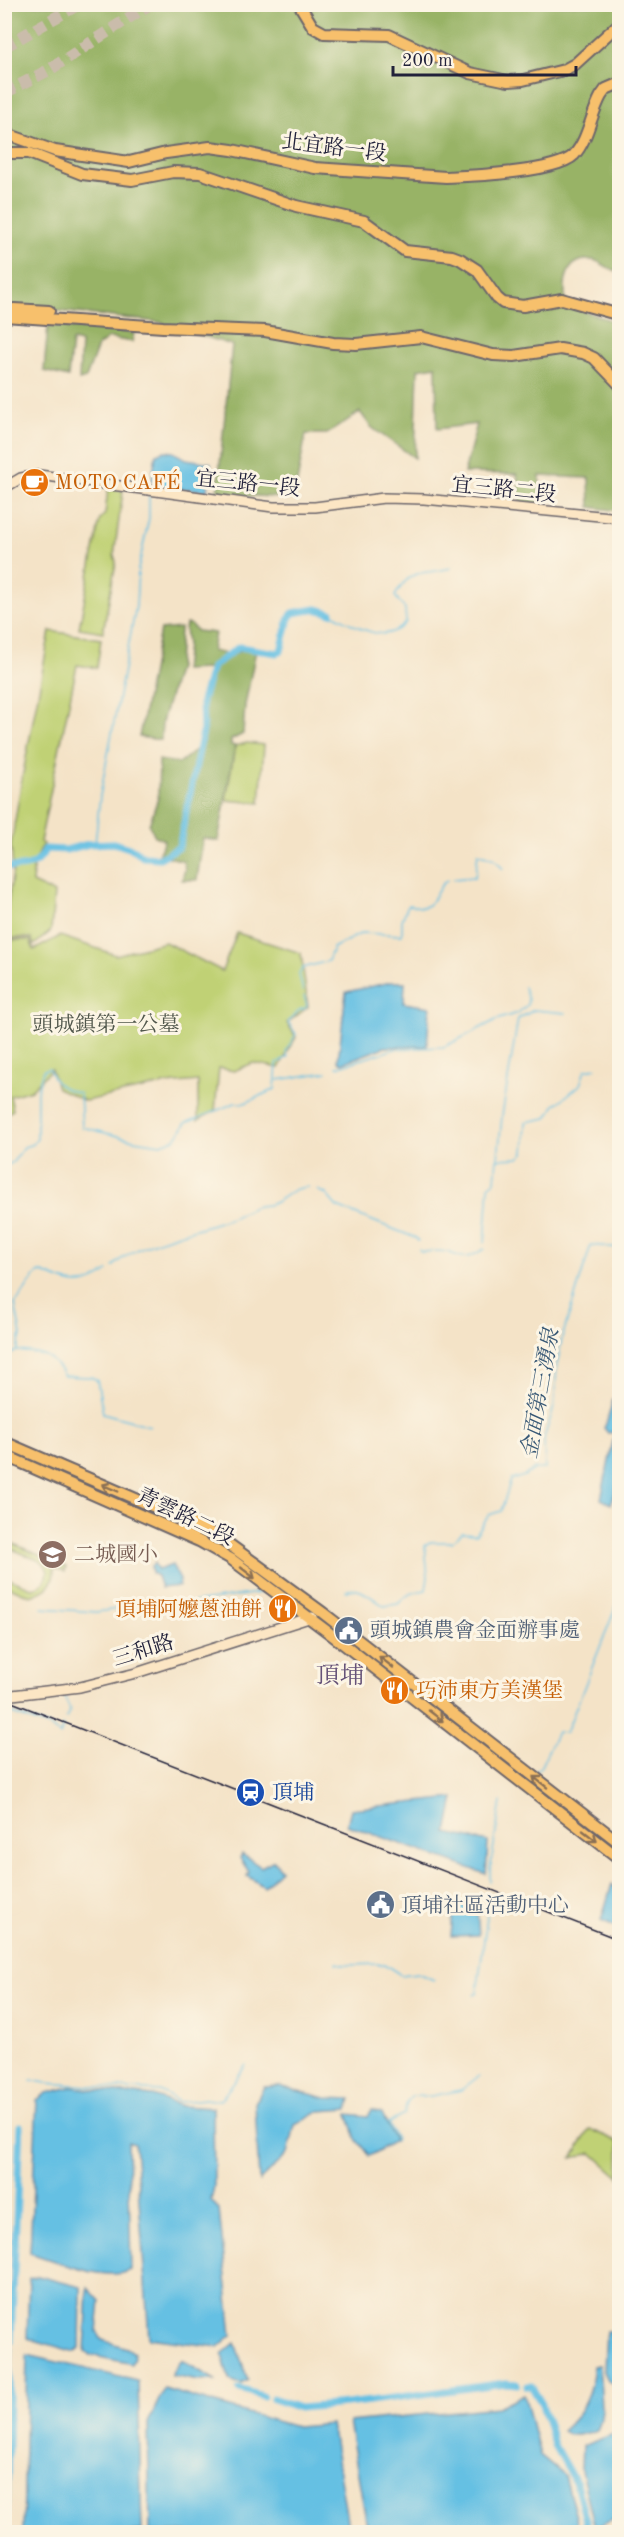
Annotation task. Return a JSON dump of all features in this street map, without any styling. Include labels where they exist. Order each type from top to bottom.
[{"type":"main road","points":[[299,4],[313,27],[324,33],[389,35],[470,73],[508,81],[523,80],[564,70],[575,64],[620,23]]},
{"type":"main road","name":"北宜路一段","points":[[4,133],[55,151],[129,162],[166,153],[210,147],[315,168],[437,177],[465,176],[549,167],[568,160],[579,147],[601,96],[606,89],[620,83]]},
{"type":"main road","points":[[4,153],[29,153],[82,174],[132,180],[173,172],[200,173],[296,206],[364,221],[405,251],[452,256],[460,259],[477,270],[503,303],[523,306],[562,299],[620,315]]},
{"type":"main road","points":[[4,309],[58,312],[105,323]]},
{"type":"main road","points":[[4,316],[265,331],[333,343],[356,344],[421,337],[485,353],[514,356],[560,349],[583,353],[594,358],[620,385]]},
{"type":"main road","name":"青雲路二段","points":[[4,1442],[69,1480],[199,1541],[231,1559],[620,1859]]},
{"type":"main road","name":"青雲路二段","points":[[4,1455],[193,1524],[224,1540],[323,1613],[620,1843]]},
{"type":"street","name":"宜三路一段","points":[[4,488],[21,478],[39,475],[273,507],[315,507],[384,498]]},
{"type":"street","name":"宜三路二段","points":[[384,498],[424,499],[620,518]]},
{"type":"street","name":"三和路","points":[[4,1696],[80,1687],[136,1672],[323,1613]]},
{"type":"green space","points":[[4,5],[619,5],[619,271],[612,270],[597,261],[583,260],[571,268],[565,289],[566,305],[619,323],[619,511],[590,507],[589,478],[540,476],[540,504],[521,505],[517,474],[464,473],[477,424],[437,429],[436,366],[418,369],[415,458],[371,427],[360,412],[327,434],[306,434],[294,498],[217,494],[232,345],[159,322],[5,305]]},
{"type":"green space","points":[[48,325],[134,333],[132,342],[109,338],[98,346],[86,378],[79,380],[81,343],[72,341],[68,377],[44,371]]},
{"type":"green space","points":[[108,489],[123,491],[114,555],[116,562],[103,632],[79,628],[100,519],[105,514]]},
{"type":"green space","points":[[186,624],[190,624],[197,631],[215,633],[212,651],[231,655],[242,650],[256,650],[245,705],[243,734],[231,740],[231,745],[235,746],[218,841],[203,838],[197,880],[182,880],[185,868],[183,861],[159,854],[164,840],[155,836],[149,825],[158,798],[159,760],[179,763],[201,746],[205,729],[204,701],[213,672],[208,669],[184,670],[187,645]]},
{"type":"green space","points":[[180,628],[178,667],[162,722],[161,740],[139,737],[160,630]]},
{"type":"green space","points":[[50,631],[101,639],[97,668],[77,665],[40,842],[43,844],[34,860],[32,883],[54,893],[51,931],[34,945],[31,938],[5,938],[5,923],[13,870],[11,845]]},
{"type":"green space","points":[[247,743],[264,745],[260,803],[226,800],[235,746]]},
{"type":"green space","name":"頭城鎮第一公墓","points":[[237,933],[301,953],[308,1007],[287,1023],[296,1037],[279,1068],[253,1063],[234,1071],[219,1068],[215,1111],[198,1120],[198,1081],[167,1084],[85,1101],[57,1088],[51,1069],[31,1090],[10,1096],[13,1110],[5,1115],[5,940],[30,940],[34,950],[60,936],[116,955],[165,942],[222,971]]},
{"type":"green space","points":[[5,1540],[66,1567],[65,1572],[54,1567],[53,1578],[49,1586],[30,1596],[5,1585],[5,1577],[32,1588],[43,1583],[48,1572],[40,1561],[5,1546]]},
{"type":"green space","points":[[590,2129],[619,2142],[619,2177],[592,2153],[572,2158]]},
{"type":"water","points":[[165,451],[173,452],[186,459],[211,463],[207,491],[155,486],[152,480],[156,454]]},
{"type":"water","points":[[391,982],[405,982],[404,1003],[430,1007],[427,1046],[385,1047],[342,1063],[338,1061],[346,992]]},
{"type":"water","points":[[613,1399],[619,1402],[619,1481],[611,1504],[601,1499],[615,1432],[608,1433],[604,1428]]},
{"type":"water","points":[[154,1563],[158,1570],[172,1565],[180,1580],[179,1586],[161,1588],[157,1576],[152,1573],[151,1566]]},
{"type":"water","points":[[454,1798],[447,1833],[488,1842],[486,1874],[347,1825],[351,1809]]},
{"type":"water","points":[[242,1854],[261,1867],[274,1860],[281,1870],[264,1887],[247,1876],[249,1872],[240,1858]]},
{"type":"water","points":[[612,1884],[619,1891],[619,1928],[601,1920]]},
{"type":"water","points":[[454,1903],[477,1910],[479,1935],[451,1936]]},
{"type":"water","points":[[279,2086],[326,2098],[351,2099],[348,2109],[320,2111],[295,2125],[288,2153],[259,2181],[255,2103],[264,2087]]},
{"type":"water","points":[[71,2087],[153,2096],[181,2106],[213,2108],[214,2187],[211,2200],[219,2210],[232,2335],[218,2347],[149,2338],[135,2144],[128,2142],[131,2270],[108,2274],[95,2272],[30,2253],[37,2100],[47,2093]]},
{"type":"water","points":[[372,2110],[382,2113],[395,2141],[369,2156],[356,2139],[348,2114],[368,2116]]},
{"type":"water","points":[[38,2276],[81,2287],[80,2349],[75,2352],[27,2338],[29,2278]]},
{"type":"water","points":[[88,2288],[100,2301],[97,2332],[102,2340],[127,2348],[134,2353],[135,2358],[132,2364],[85,2352]]},
{"type":"water","points":[[606,2331],[619,2331],[619,2383],[615,2386],[607,2380],[604,2371]]},
{"type":"water","points":[[235,2343],[248,2380],[241,2384],[229,2380],[222,2354]]},
{"type":"water","points":[[27,2355],[138,2381],[142,2532],[23,2532]]},
{"type":"water","points":[[181,2360],[215,2380],[199,2381],[172,2376]]},
{"type":"water","points":[[600,2365],[602,2407],[597,2430],[579,2435],[570,2435],[562,2431],[581,2410],[591,2385],[594,2366]]},
{"type":"water","points":[[164,2389],[296,2427],[331,2424],[349,2532],[150,2532],[148,2423]]},
{"type":"water","points":[[524,2394],[540,2455],[565,2476],[580,2532],[368,2532],[349,2422],[498,2407]]},
{"type":"water","points":[[619,2432],[619,2517],[595,2528],[581,2471],[582,2446]]},
{"type":"waterway","points":[[95,844],[100,796],[136,606],[138,570],[149,518],[149,496]]},
{"type":"waterway","points":[[331,613],[369,631],[389,633],[398,630],[406,622],[405,609],[395,596],[401,586],[418,573],[451,568]]},
{"type":"waterway","points":[[4,867],[29,866],[39,860],[45,849],[66,850],[89,844],[114,843],[135,850],[143,857],[160,858],[179,847],[203,731],[202,701],[212,667],[239,647],[277,653],[281,651],[289,618],[293,613],[316,609],[331,613]]},
{"type":"waterway","points":[[453,879],[475,877],[478,853],[495,859],[503,869]]},
{"type":"waterway","points":[[303,991],[299,974],[303,968],[328,961],[333,948],[362,933],[402,935],[402,920],[408,905],[423,907],[427,905],[447,880]]},
{"type":"waterway","points":[[337,1067],[395,1049],[444,1047],[496,1020],[518,1013],[527,1005],[528,1000],[524,987]]},
{"type":"waterway","points":[[4,1167],[13,1162],[24,1147],[33,1144],[37,1138],[37,1091],[43,1070],[49,1068],[60,1085],[80,1093],[82,1127],[161,1144],[175,1139],[186,1123],[235,1103],[245,1103],[275,1089],[277,1063],[288,1057],[286,1052],[296,1034],[288,1022],[299,1010],[306,1008],[304,996]]},
{"type":"waterway","points":[[498,1158],[502,1116],[518,1019],[534,1010],[566,1013]]},
{"type":"waterway","points":[[485,1242],[489,1186],[495,1181],[497,1159],[519,1158],[524,1153],[526,1122],[547,1118],[554,1106],[580,1085],[585,1070],[596,1068]]},
{"type":"waterway","points":[[278,1080],[327,1072]]},
{"type":"waterway","points":[[113,1267],[122,1258],[150,1244],[232,1218],[254,1207],[269,1205],[293,1191],[308,1187]]},
{"type":"waterway","points":[[317,1190],[326,1194],[337,1207],[416,1238],[418,1241]]},
{"type":"waterway","name":"金面第三湧泉","points":[[346,1591],[355,1589],[384,1606],[398,1604],[410,1594],[426,1590],[428,1577],[425,1545],[430,1542],[452,1542],[462,1533],[476,1534],[489,1515],[501,1511],[511,1480],[535,1469],[545,1469],[544,1438],[554,1407],[557,1365],[562,1338],[591,1245],[620,1248]]},
{"type":"waterway","points":[[419,1250],[422,1252],[444,1251],[466,1257],[484,1249]]},
{"type":"waterway","points":[[4,1357],[17,1351],[21,1335],[15,1304],[37,1274],[40,1272],[67,1282],[82,1284],[99,1278],[108,1271]]},
{"type":"waterway","points":[[18,1351],[46,1356],[55,1363],[64,1376],[91,1377],[97,1380],[103,1413],[150,1426]]},
{"type":"waterway","points":[[536,1771],[540,1768],[557,1732],[566,1733],[619,1599],[620,1591]]},
{"type":"waterway","name":"金面第三湧泉","points":[[136,1605],[167,1606],[265,1592]]},
{"type":"waterway","name":"金面第三湧泉","points":[[42,1608],[96,1612],[132,1607]]},
{"type":"waterway","points":[[63,1695],[70,1709],[66,1719]]},
{"type":"waterway","points":[[4,1711],[50,1727],[60,1735],[63,1726]]},
{"type":"waterway","points":[[490,1881],[501,1802]]},
{"type":"waterway","points":[[474,1995],[477,1993],[490,1894]]},
{"type":"waterway","points":[[337,1963],[346,1965],[384,1964],[401,1975],[417,1973],[434,1980]]},
{"type":"waterway","points":[[31,2080],[160,2091],[179,2102],[205,2099],[220,2101],[246,2065]]},
{"type":"waterway","points":[[395,2141],[388,2123],[404,2115],[407,2102],[412,2096],[431,2096],[461,2090],[479,2076]]},
{"type":"waterway","points":[[11,2341],[20,2126]]},
{"type":"waterway","points":[[6,2532],[10,2350]]},
{"type":"waterway","points":[[273,2399],[299,2408],[506,2383],[517,2384]]},
{"type":"waterway","points":[[527,2386],[531,2386],[542,2404],[554,2445],[576,2484],[589,2532]]},
{"type":"waterway","points":[[239,2389],[263,2396]]},
{"type":"tunnel","points":[[4,47],[79,4]]},
{"type":"tunnel","points":[[4,93],[49,70],[150,4]]},
{"type":"railway","points":[[4,1699],[620,1940]]},
{"type":"place","name":"MOTO CAFÉ","points":[[34,482]]},
{"type":"place","name":"二城國小","points":[[53,1554]]},
{"type":"place","name":"頂埔阿嬤蔥油餅","points":[[283,1609]]},
{"type":"place","name":"頭城鎮農會金面辦事處","points":[[349,1630]]},
{"type":"place","name":"巧沛東方美漢堡","points":[[395,1690]]},
{"type":"place","name":"頂埔","points":[[251,1792]]},
{"type":"place","name":"頂埔社區活動中心","points":[[380,1905]]},
{"type":"district","name":"頂埔","points":[[340,1675]]}]
